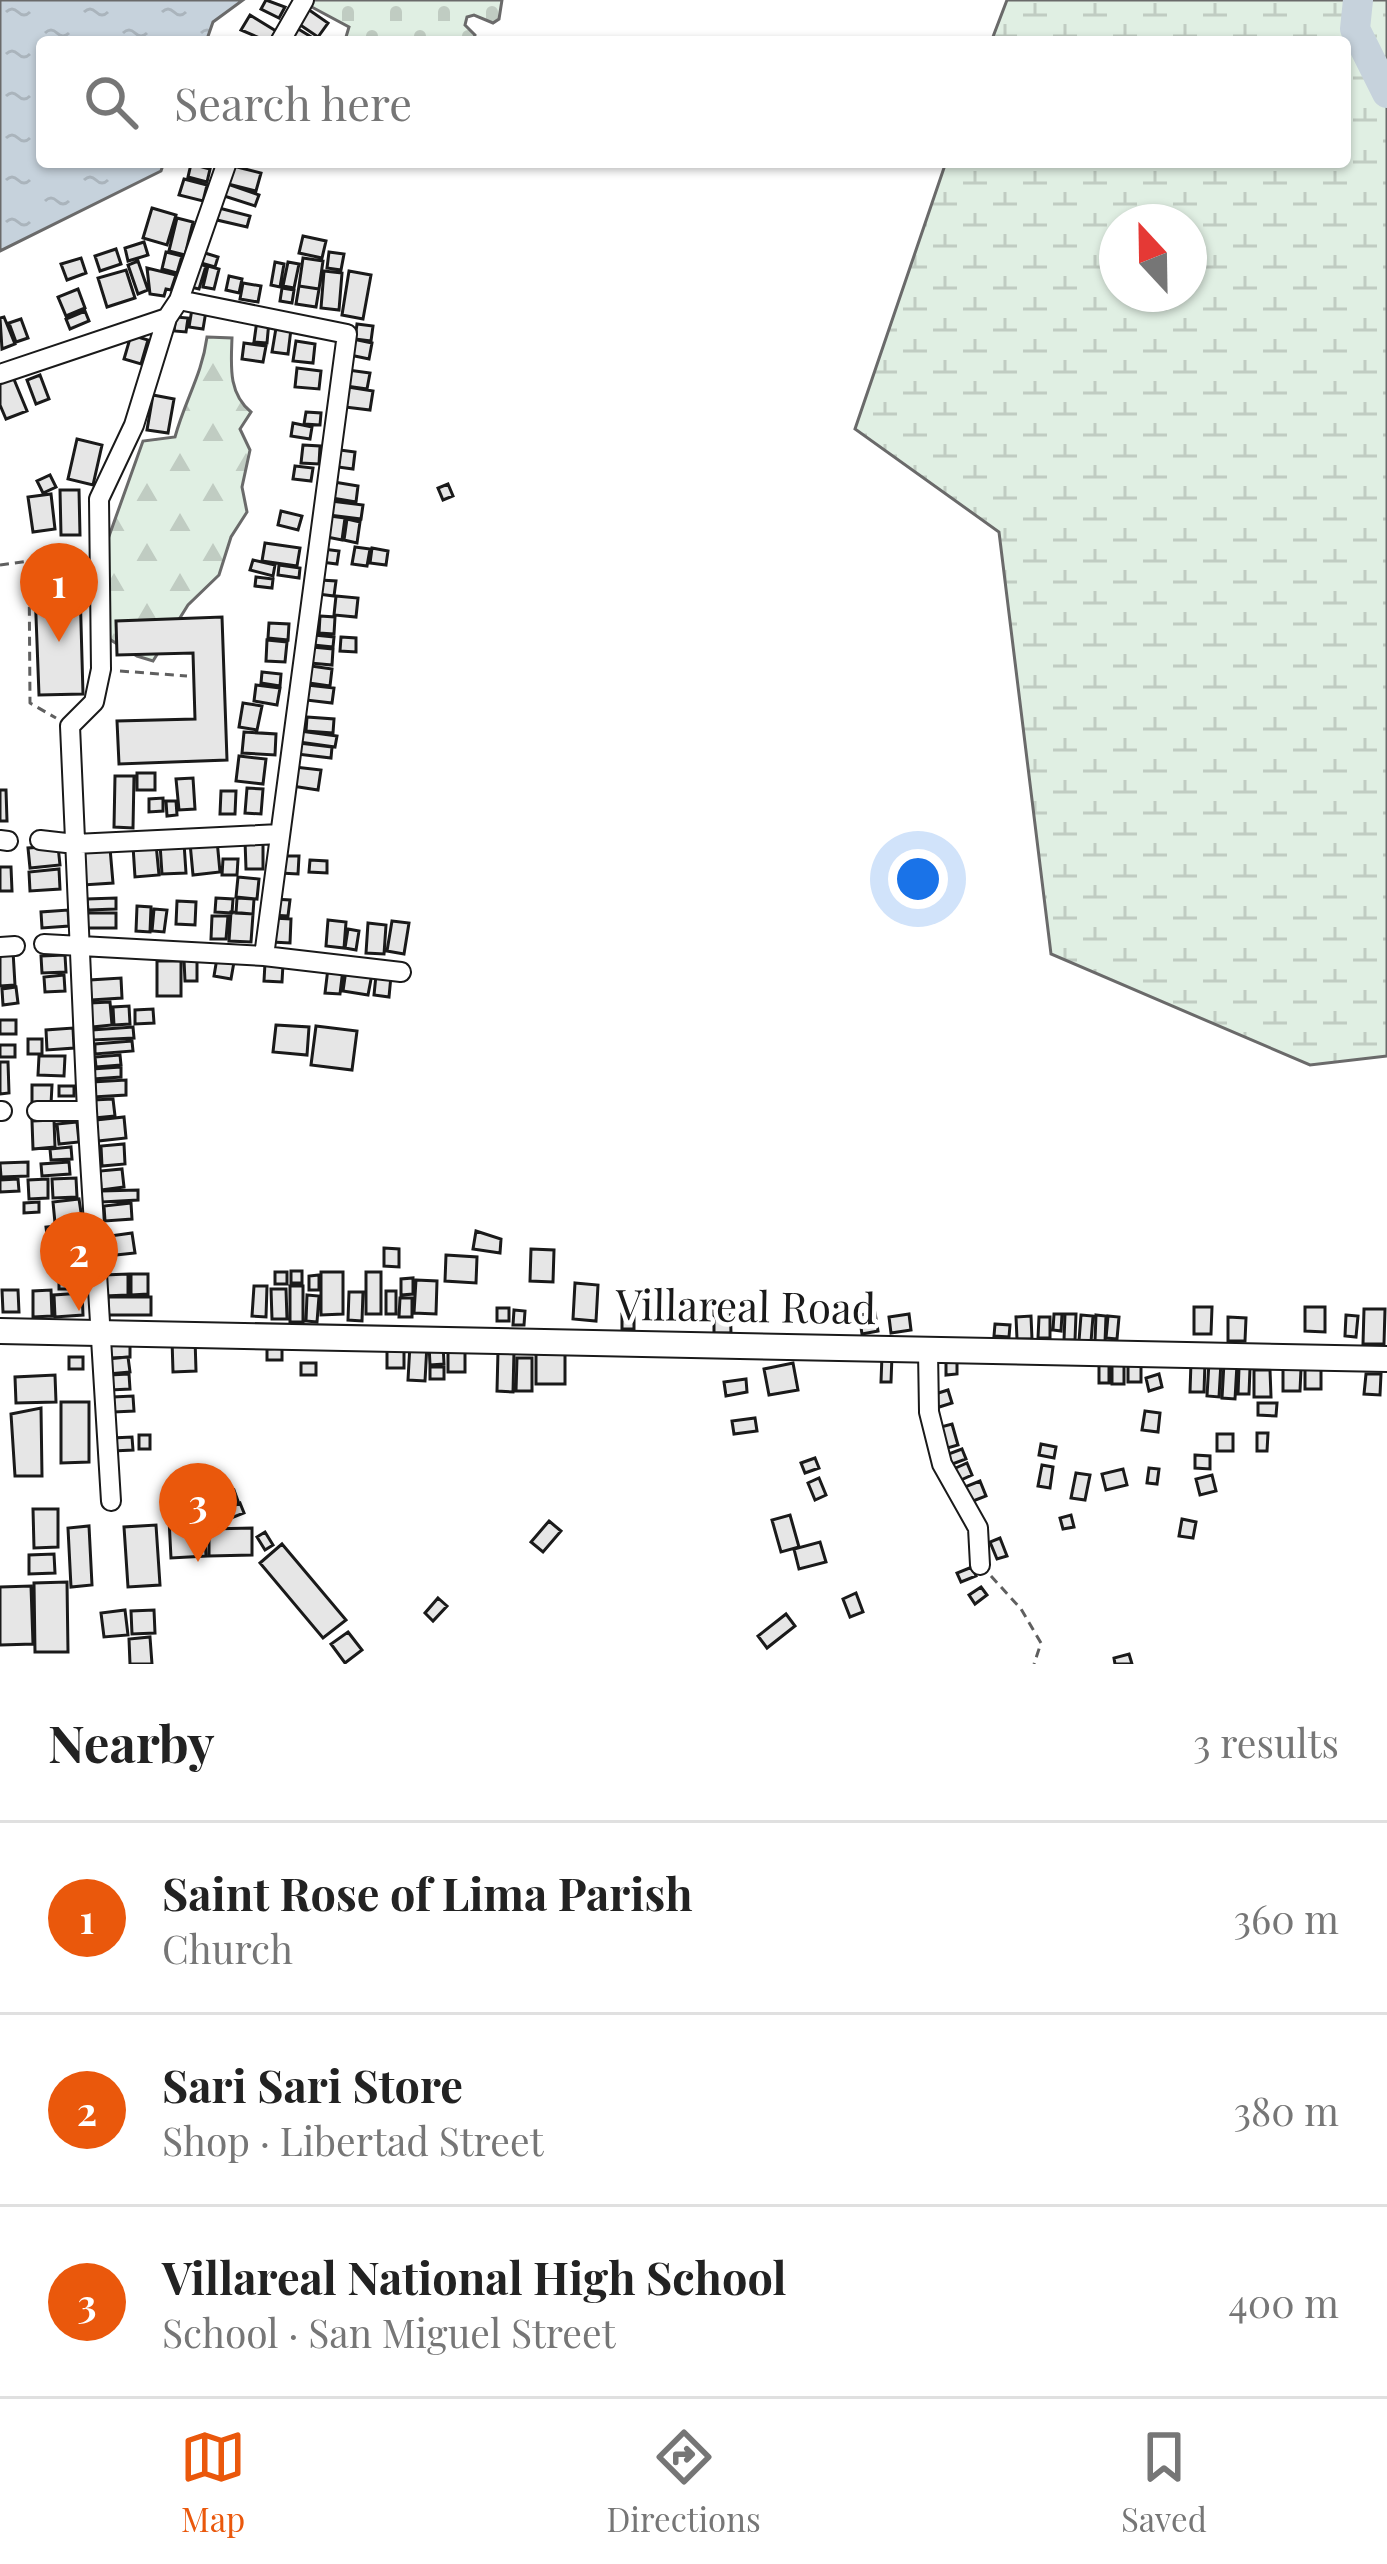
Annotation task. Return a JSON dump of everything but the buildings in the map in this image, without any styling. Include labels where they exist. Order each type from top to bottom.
[{"type":"main road","name":"Villareal Road","points":[[0,1330],[1387,1359]]},
{"type":"street","points":[[283,36],[304,0]]},
{"type":"street","points":[[111,1501],[70,726],[94,702],[100,669],[99,499],[134,425],[167,318],[179,300],[225,168]]},
{"type":"street","points":[[179,300],[347,334],[264,956]]},
{"type":"street","points":[[0,374],[167,318]]},
{"type":"street","points":[[40,840],[75,844],[280,833]]},
{"type":"street","points":[[44,944],[264,956],[401,972]]},
{"type":"street","points":[[37,1111],[87,1112]]},
{"type":"street","points":[[928,1351],[929,1412],[943,1464],[978,1528],[980,1565]]},
{"type":"path","points":[[0,565],[29,561],[30,703],[70,726]]},
{"type":"path","points":[[100,669],[187,676]]},
{"type":"path","points":[[980,1565],[1021,1609],[1041,1642],[1034,1664]]},
{"type":"green space","points":[[311,0],[502,0],[499,19],[493,23],[467,17],[465,25],[475,36],[346,36],[349,27],[308,5]]},
{"type":"green space","points":[[1007,0],[1387,0],[1387,1056],[1310,1065],[1051,954],[999,532],[855,429],[944,168],[1351,168],[1351,36],[993,36]]},
{"type":"green space","points":[[207,337],[232,338],[235,388],[251,412],[240,429],[250,450],[242,487],[247,512],[231,537],[219,575],[188,605],[153,661],[106,637],[98,567],[143,441],[175,437]]},
{"type":"water","points":[[0,0],[243,0],[213,22],[208,36],[36,36],[36,168],[162,168],[0,251]]},
{"type":"waterway","points":[[1358,0],[1355,29],[1387,93]]},
{"type":"place","name":"Saint Rose of Lima Parish","points":[[59,642]]},
{"type":"place","name":"Sari Sari Store","points":[[79,1311]]},
{"type":"place","name":"Villareal National High School","points":[[198,1562]]}]
